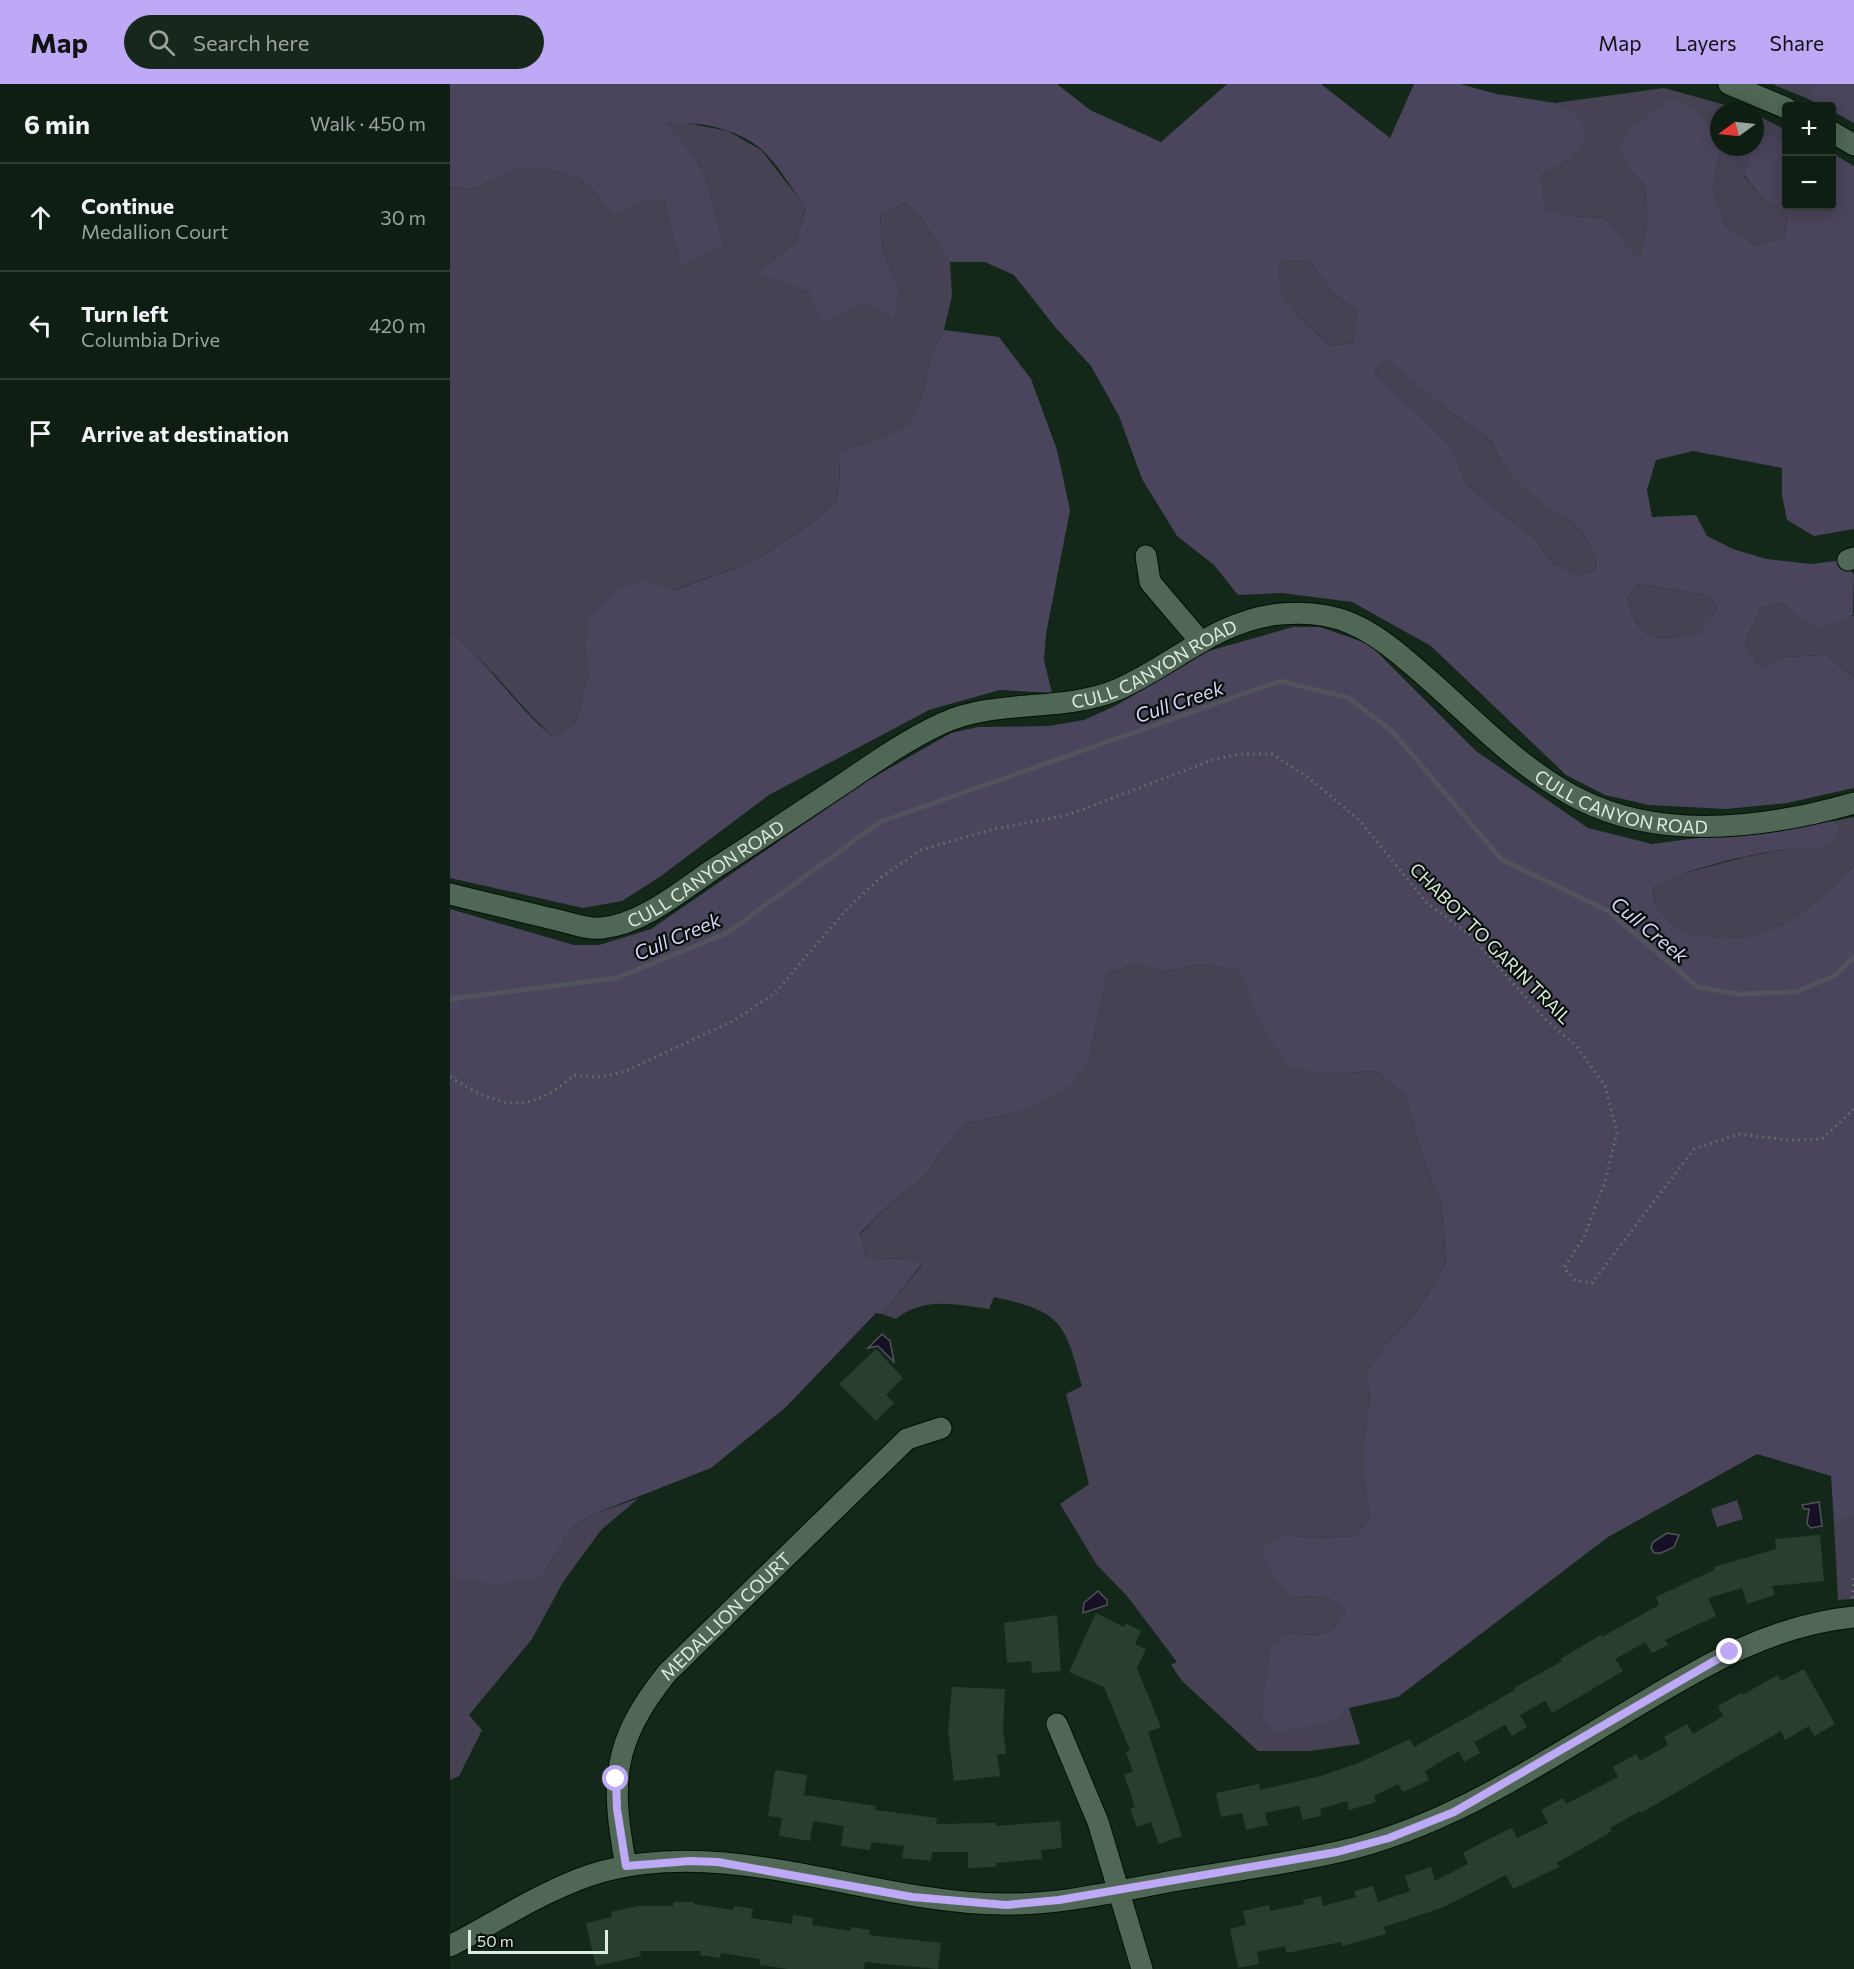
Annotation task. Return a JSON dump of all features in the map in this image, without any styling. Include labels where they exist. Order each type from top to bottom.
[{"type":"street","points":[[1729,84],[1782,106]]},
{"type":"street","points":[[1836,134],[1854,145]]},
{"type":"street","points":[[1146,556],[1150,582],[1201,642]]},
{"type":"street","name":"CULL CANYON ROAD","points":[[450,894],[598,929],[626,923],[675,895],[875,762],[931,729],[984,710],[1082,700],[1102,695],[1134,681],[1201,642],[1254,617],[1270,615],[1326,616],[1350,623],[1393,649],[1517,758],[1577,798],[1609,812],[1633,819],[1698,827],[1776,821],[1854,803]]},
{"type":"street","name":"MEDALLION COURT","points":[[626,1866],[617,1809],[616,1779],[626,1736],[651,1693],[667,1673],[907,1439],[941,1428]]},
{"type":"street","points":[[450,1946],[563,1887],[599,1872],[626,1866],[690,1861],[718,1862],[912,1897],[1006,1905],[1117,1891],[1337,1852],[1389,1838],[1476,1801],[1730,1652],[1853,1609]]},
{"type":"street","points":[[1058,1724],[1091,1802],[1142,1969]]},
{"type":"path","name":"CHABOT TO GARIN TRAIL","points":[[450,1077],[479,1094],[523,1105],[553,1094],[574,1075],[601,1077],[626,1071],[735,1020],[775,993],[846,910],[880,878],[921,850],[994,829],[1068,815],[1212,760],[1240,754],[1272,754],[1309,778],[1359,820],[1427,903],[1470,935],[1544,1018],[1577,1047],[1605,1086],[1617,1132],[1605,1182],[1584,1237],[1564,1268],[1575,1280],[1592,1283],[1694,1149],[1738,1134],[1789,1140],[1822,1138],[1854,1109]]},
{"type":"path","points":[[1853,1609],[1854,1575]]},
{"type":"shaded area","points":[[450,84],[1057,84],[1090,110],[1161,142],[1227,84],[1321,84],[1390,138],[1414,84],[1460,84],[1497,94],[1555,103],[1577,114],[1587,136],[1569,160],[1541,175],[1544,210],[1571,216],[1605,218],[1640,261],[1647,222],[1645,186],[1628,168],[1620,145],[1632,128],[1670,100],[1694,108],[1709,125],[1710,156],[1719,156],[1713,189],[1725,226],[1756,246],[1785,237],[1787,214],[1762,198],[1744,175],[1747,156],[1764,156],[1764,136],[1770,133],[1782,138],[1782,210],[1836,210],[1836,155],[1854,166],[1854,529],[1814,536],[1787,520],[1782,495],[1782,468],[1693,451],[1656,460],[1647,490],[1652,517],[1696,515],[1707,536],[1733,549],[1766,559],[1811,564],[1844,560],[1854,575],[1853,615],[1822,628],[1794,614],[1783,603],[1761,608],[1745,643],[1760,667],[1784,657],[1826,655],[1854,678],[1854,788],[1787,803],[1726,809],[1649,805],[1605,795],[1566,775],[1431,646],[1352,602],[1282,593],[1238,595],[1214,565],[1177,536],[1142,479],[1119,416],[1091,366],[1056,328],[1014,275],[985,262],[950,262],[919,215],[905,203],[880,216],[883,252],[900,289],[894,318],[865,303],[822,323],[810,293],[755,273],[795,243],[806,208],[779,169],[761,149],[728,131],[690,123],[665,124],[694,155],[706,178],[724,247],[682,265],[672,235],[665,200],[640,200],[614,217],[592,189],[578,178],[545,169],[518,169],[473,189],[450,187]],"holes":[[[1297,260],[1312,263],[1332,292],[1357,311],[1353,343],[1331,346],[1301,319],[1285,299],[1278,275],[1280,261]],[[1388,359],[1440,404],[1491,441],[1502,462],[1517,481],[1548,508],[1577,526],[1596,555],[1595,570],[1577,575],[1552,563],[1534,537],[1493,507],[1466,483],[1452,447],[1373,371]],[[1639,584],[1710,596],[1717,609],[1701,633],[1662,638],[1652,636],[1637,624],[1628,597]]]},
{"type":"shaded area","points":[[1772,84],[1816,84],[1806,98]]},
{"type":"shaded area","points":[[1816,84],[1854,84],[1854,123],[1836,113],[1836,102],[1814,102],[1806,98]]},
{"type":"shaded area","points":[[1664,88],[1715,102],[1710,102],[1710,155],[1628,168],[1645,186],[1647,222],[1640,262],[1605,218],[1571,216],[1543,210],[1541,175],[1569,160],[1577,114],[1555,103]]},
{"type":"shaded area","points":[[1764,119],[1782,128],[1782,138],[1770,133],[1764,136]]},
{"type":"shaded area","points":[[682,122],[728,131],[761,150],[806,207],[795,243],[755,273],[810,293],[865,303],[894,317],[900,289],[883,252],[880,216],[905,203],[919,215],[950,262],[952,296],[944,330],[931,356],[922,396],[910,424],[882,438],[838,452],[840,471],[837,500],[811,524],[752,562],[674,590],[646,580],[585,649],[588,676],[576,722],[553,737],[477,656],[450,632],[450,187],[473,189],[518,169],[545,169],[578,178],[592,189],[614,217],[640,199],[665,200],[672,235],[682,264],[724,247],[706,178],[694,155],[664,124]]},
{"type":"shaded area","points":[[1719,156],[1747,156],[1744,176],[1762,198],[1787,213],[1785,237],[1756,246],[1725,226],[1713,189]]},
{"type":"shaded area","points":[[1297,260],[1312,263],[1332,292],[1357,311],[1353,343],[1331,346],[1301,319],[1285,299],[1277,275],[1279,261]]},
{"type":"shaded area","points":[[944,330],[999,337],[1031,379],[1057,450],[1070,510],[1046,634],[1044,660],[1052,693],[1000,690],[929,710],[769,795],[661,876],[622,901],[583,908],[450,878],[450,632],[553,737],[576,722],[588,676],[585,649],[589,619],[616,590],[646,580],[675,590],[752,562],[811,524],[837,500],[840,471],[838,452],[882,438],[910,424],[922,396],[931,356]]},
{"type":"shaded area","points":[[1389,358],[1440,404],[1491,441],[1502,462],[1548,508],[1577,526],[1596,555],[1595,570],[1577,575],[1552,563],[1534,537],[1493,507],[1466,483],[1452,447],[1373,371]]},
{"type":"shaded area","points":[[1639,584],[1710,596],[1717,609],[1702,633],[1663,638],[1653,636],[1637,624],[1632,612],[1628,597]]},
{"type":"shaded area","points":[[1783,603],[1794,614],[1853,616],[1854,612],[1854,678],[1826,655],[1784,657],[1760,667],[1745,643],[1761,608]]},
{"type":"shaded area","points":[[1293,627],[1320,627],[1369,644],[1476,751],[1588,828],[1652,844],[1811,823],[1834,821],[1840,827],[1833,840],[1820,847],[1774,851],[1728,861],[1679,875],[1653,887],[1654,905],[1681,930],[1694,934],[1730,938],[1750,936],[1770,930],[1807,909],[1854,865],[1854,1516],[1834,1524],[1831,1476],[1757,1454],[1608,1537],[1398,1697],[1349,1708],[1334,1722],[1275,1732],[1261,1716],[1271,1648],[1290,1633],[1309,1635],[1330,1630],[1346,1610],[1327,1597],[1294,1596],[1272,1576],[1262,1549],[1281,1535],[1318,1538],[1355,1536],[1370,1517],[1364,1480],[1364,1437],[1370,1399],[1367,1371],[1386,1344],[1418,1310],[1446,1263],[1441,1202],[1424,1161],[1405,1095],[1376,1071],[1329,1074],[1290,1066],[1260,1024],[1240,971],[1201,964],[1162,972],[1137,963],[1107,974],[1090,1056],[1072,1083],[1027,1110],[967,1123],[945,1147],[924,1177],[891,1203],[860,1233],[866,1258],[908,1259],[922,1264],[882,1314],[876,1313],[786,1407],[711,1468],[594,1514],[571,1528],[542,1577],[492,1584],[450,1576],[450,909],[574,945],[599,945],[651,929],[867,781],[951,733],[978,727],[1049,726],[1084,720],[1115,706],[1205,652]]},
{"type":"shaded area","points":[[1854,817],[1854,865],[1807,909],[1770,930],[1750,936],[1730,938],[1691,934],[1677,928],[1654,905],[1653,887],[1669,877],[1745,857],[1775,851],[1813,848],[1840,827],[1834,821]]},
{"type":"shaded area","points":[[1137,963],[1162,972],[1201,964],[1241,971],[1260,1024],[1329,1074],[1376,1071],[1405,1095],[1424,1161],[1441,1202],[1446,1263],[1418,1310],[1386,1344],[1367,1371],[1370,1399],[1364,1437],[1364,1480],[1370,1517],[1355,1536],[1318,1538],[1281,1535],[1294,1596],[1327,1597],[1346,1610],[1335,1626],[1324,1633],[1309,1635],[1290,1633],[1265,1692],[1261,1716],[1334,1722],[1349,1708],[1360,1744],[1310,1751],[1258,1751],[1182,1681],[1171,1665],[1177,1662],[1127,1596],[1097,1565],[1060,1504],[1089,1484],[1066,1394],[1082,1386],[1070,1347],[1057,1323],[1047,1314],[1034,1308],[994,1297],[989,1309],[952,1304],[929,1305],[918,1307],[896,1319],[882,1314],[922,1265],[908,1259],[866,1258],[860,1234],[891,1203],[924,1177],[945,1147],[967,1123],[1027,1110],[1090,1056],[1107,974]]},
{"type":"shaded area","points":[[882,1334],[890,1341],[894,1362],[878,1346],[868,1348]]},
{"type":"shaded area","points":[[639,1498],[601,1530],[563,1582],[532,1639],[469,1715],[482,1730],[459,1776],[450,1780],[450,1576],[542,1577],[571,1528],[594,1514]]},
{"type":"shaded area","points":[[1737,1500],[1743,1519],[1717,1527],[1711,1509]]},
{"type":"shaded area","points":[[1819,1502],[1822,1526],[1811,1528],[1807,1524],[1809,1509],[1804,1509],[1802,1505]]},
{"type":"shaded area","points":[[1854,1516],[1854,1599],[1838,1600],[1834,1524]]},
{"type":"shaded area","points":[[1667,1533],[1679,1535],[1674,1547],[1661,1553],[1654,1553],[1651,1548],[1653,1542]]},
{"type":"shaded area","points":[[1098,1591],[1107,1600],[1107,1605],[1083,1613],[1084,1603]]},
{"type":"building","points":[[876,1349],[903,1378],[886,1395],[894,1403],[876,1421],[839,1384]]},
{"type":"building","points":[[1820,1535],[1824,1581],[1772,1586],[1775,1595],[1747,1604],[1742,1588],[1708,1598],[1716,1616],[1665,1640],[1668,1645],[1652,1653],[1645,1642],[1615,1659],[1623,1671],[1552,1713],[1545,1701],[1520,1715],[1527,1727],[1512,1736],[1505,1725],[1474,1742],[1480,1753],[1464,1762],[1459,1751],[1425,1771],[1429,1780],[1403,1792],[1398,1784],[1374,1796],[1376,1802],[1349,1810],[1347,1801],[1320,1809],[1321,1816],[1303,1820],[1299,1806],[1265,1813],[1268,1825],[1246,1830],[1242,1813],[1221,1817],[1216,1793],[1259,1784],[1260,1790],[1321,1776],[1358,1763],[1410,1739],[1414,1747],[1515,1690],[1514,1688],[1562,1661],[1560,1659],[1601,1635],[1602,1637],[1659,1605],[1656,1597],[1714,1570],[1714,1567],[1776,1549],[1775,1539]]},
{"type":"building","points":[[1096,1613],[1124,1627],[1125,1623],[1141,1631],[1135,1644],[1146,1649],[1137,1668],[1161,1727],[1148,1732],[1182,1836],[1159,1844],[1151,1822],[1137,1827],[1130,1809],[1135,1807],[1124,1774],[1133,1772],[1126,1752],[1130,1750],[1104,1687],[1069,1672]]},
{"type":"building","points":[[1057,1615],[1061,1671],[1032,1673],[1031,1661],[1007,1663],[1004,1623]]},
{"type":"building","points":[[1804,1669],[1835,1724],[1814,1736],[1809,1726],[1785,1740],[1781,1731],[1641,1813],[1640,1811],[1610,1828],[1612,1831],[1557,1863],[1559,1867],[1513,1889],[1506,1875],[1444,1907],[1384,1927],[1386,1934],[1342,1946],[1341,1942],[1287,1953],[1285,1946],[1257,1952],[1259,1964],[1238,1968],[1230,1929],[1246,1925],[1243,1911],[1269,1905],[1270,1911],[1304,1904],[1303,1900],[1321,1896],[1323,1906],[1356,1897],[1354,1891],[1373,1886],[1378,1902],[1410,1891],[1405,1876],[1431,1867],[1435,1881],[1468,1864],[1463,1853],[1489,1839],[1512,1828],[1517,1838],[1548,1823],[1541,1810],[1563,1798],[1566,1804],[1618,1777],[1613,1767],[1636,1754],[1640,1761],[1668,1745],[1664,1737],[1687,1724],[1693,1734],[1723,1716],[1718,1706],[1778,1675],[1781,1681]]},
{"type":"building","points":[[952,1687],[1005,1689],[1003,1730],[1006,1754],[997,1754],[1000,1776],[954,1781],[948,1731]]},
{"type":"building","points":[[775,1770],[807,1775],[804,1795],[876,1806],[875,1810],[937,1818],[936,1824],[996,1823],[996,1826],[1060,1821],[1062,1848],[1041,1850],[1042,1859],[996,1863],[996,1867],[968,1868],[968,1852],[932,1852],[931,1861],[902,1858],[904,1846],[871,1842],[870,1850],[841,1846],[844,1826],[813,1821],[810,1841],[779,1836],[782,1818],[768,1816]]},
{"type":"building","points":[[673,1902],[694,1902],[694,1904],[733,1910],[734,1906],[753,1909],[751,1918],[792,1924],[793,1915],[813,1918],[812,1925],[851,1931],[851,1927],[870,1930],[869,1935],[941,1943],[938,1969],[865,1962],[864,1969],[788,1969],[760,1965],[760,1959],[721,1953],[720,1958],[700,1955],[701,1951],[640,1951],[641,1956],[596,1966],[586,1923],[612,1917],[611,1912],[637,1906],[673,1906]]},
{"type":"waterway","name":"Cull Creek","points":[[450,999],[617,978],[727,933],[880,822],[1280,681],[1349,698],[1393,732],[1501,859],[1608,911],[1698,987],[1738,994],[1796,992],[1834,976],[1854,957]]},
{"type":"route","points":[[616,1779],[617,1809],[626,1866],[690,1861],[718,1862],[912,1897],[954,1902],[1006,1905],[1059,1900],[1337,1852],[1389,1838],[1476,1801],[1730,1652]]}]
